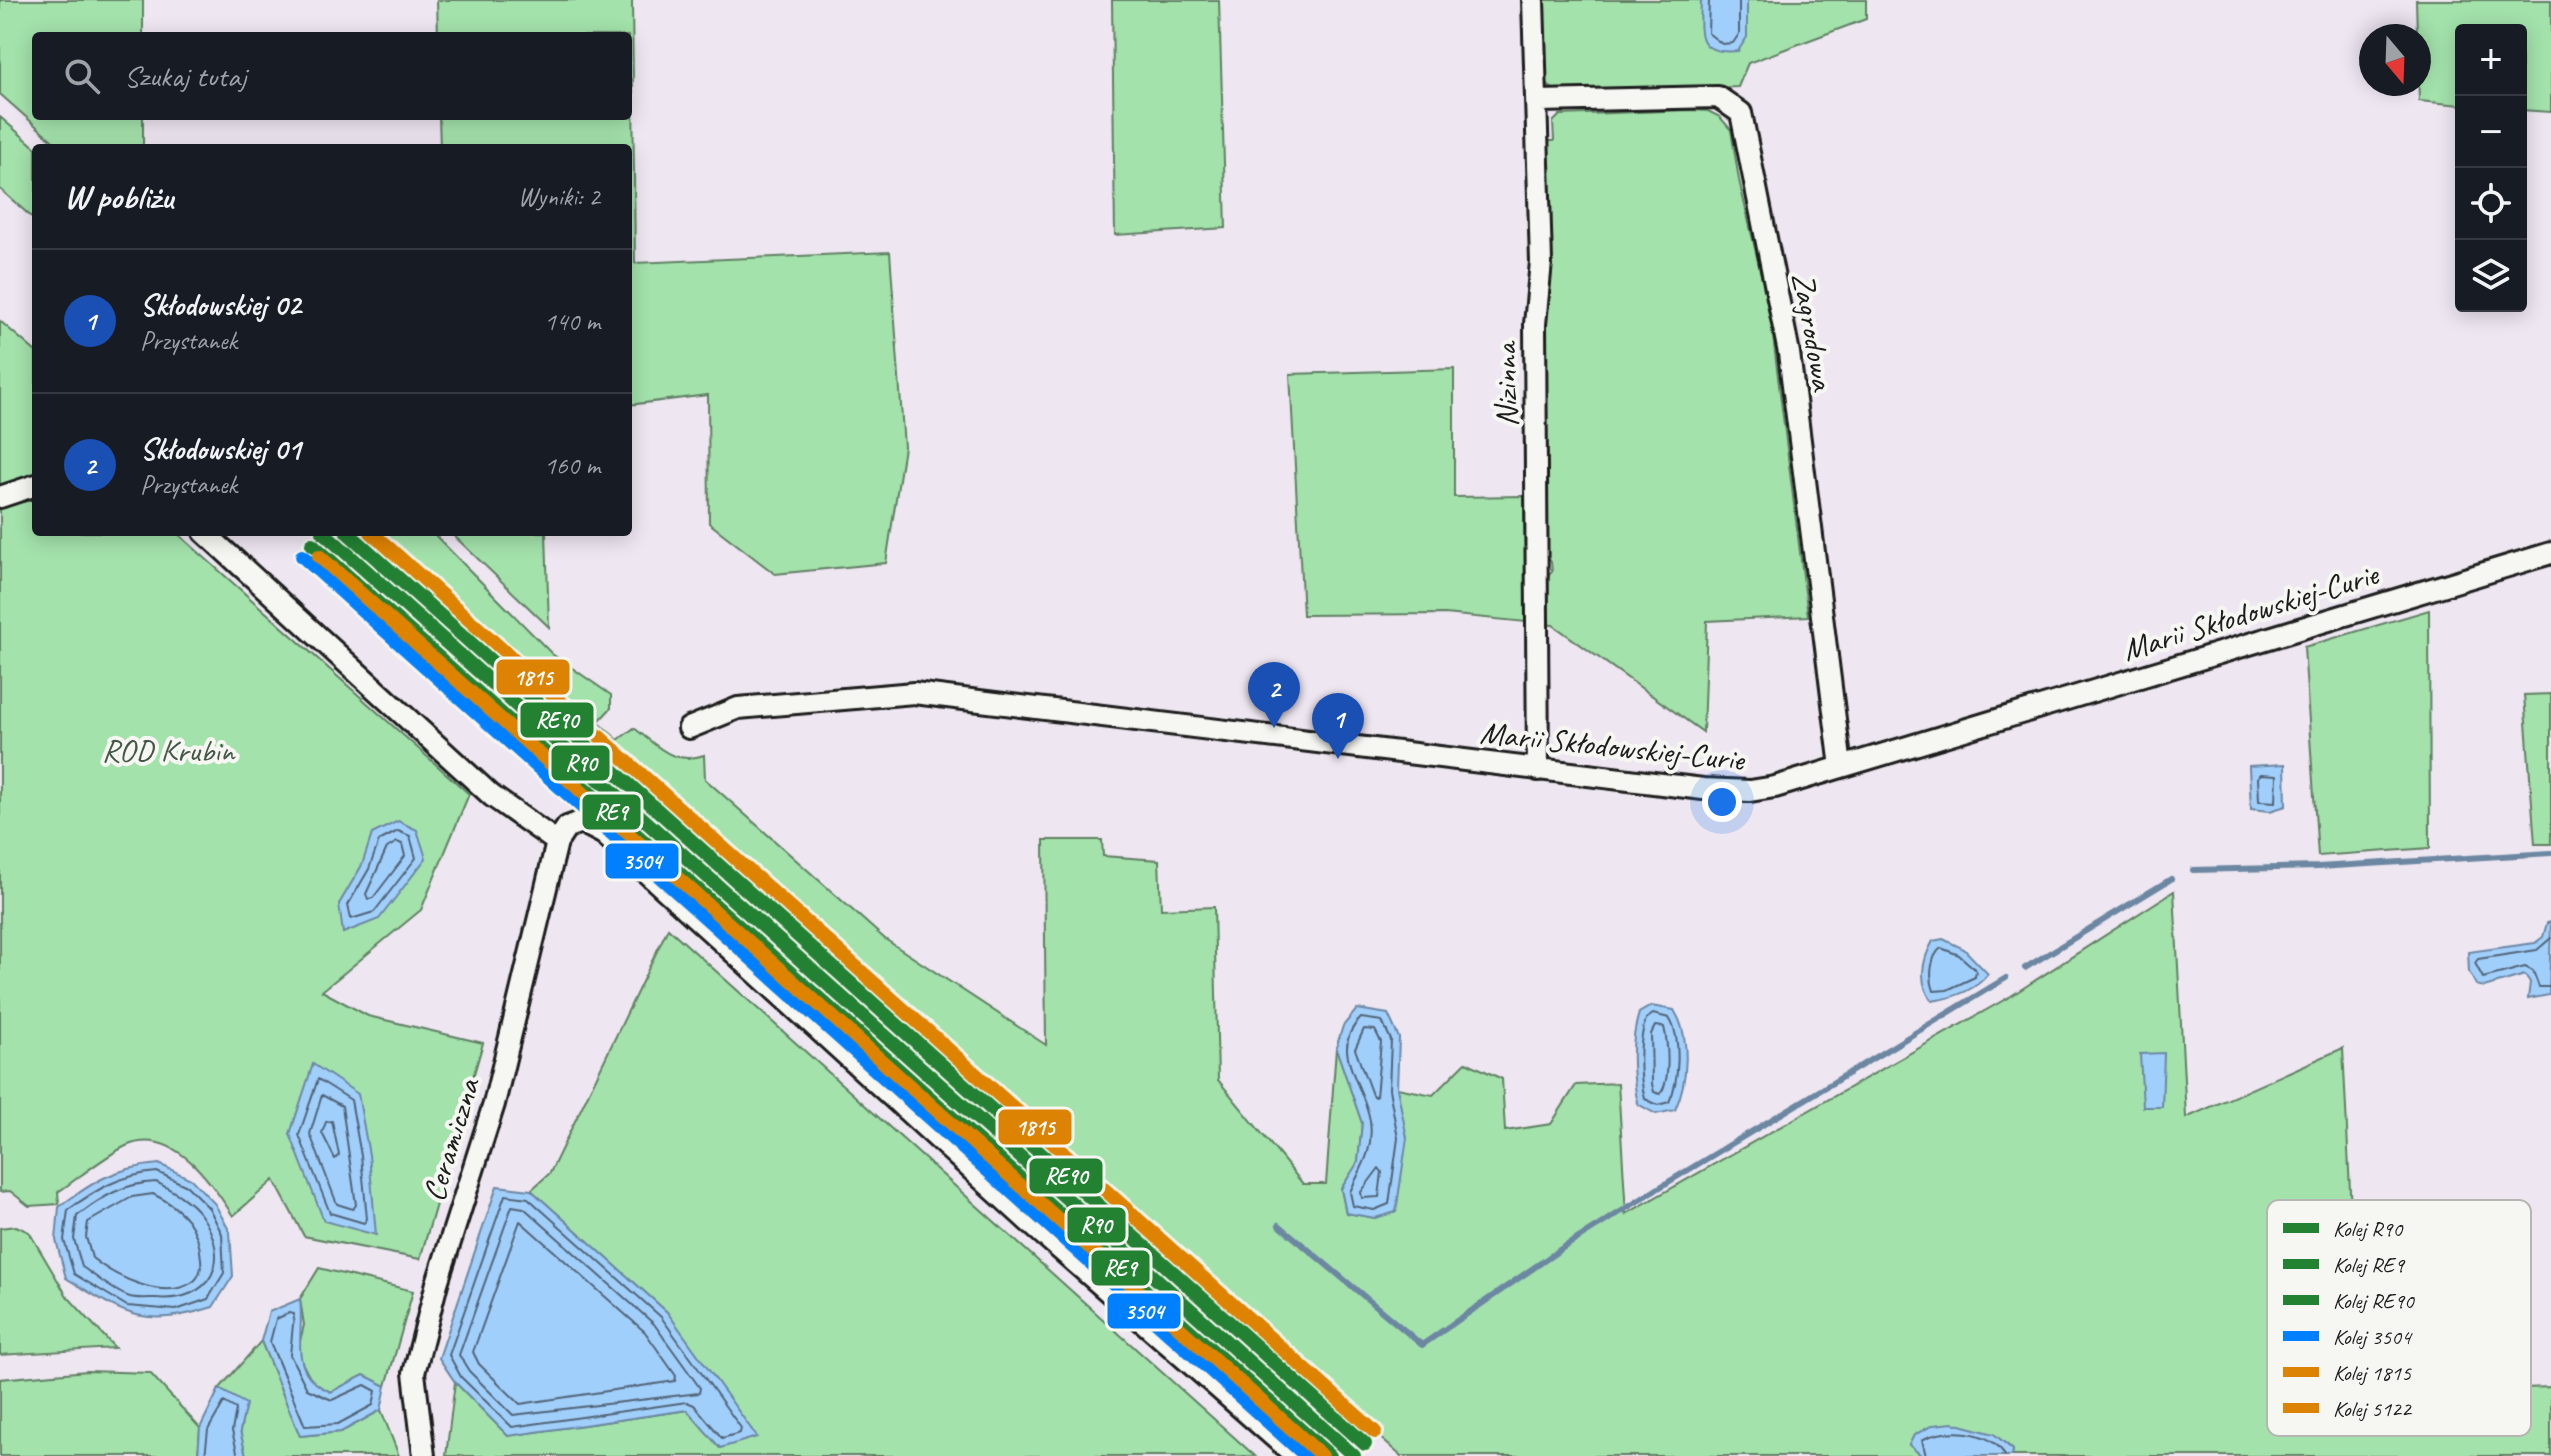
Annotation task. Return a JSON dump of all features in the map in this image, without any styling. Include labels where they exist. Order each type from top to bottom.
[{"type":"street","name":"Nizinna","points":[[1533,0],[1539,101],[1541,262],[1535,324],[1538,770]]},
{"type":"street","name":"Zagrodowa","points":[[1539,101],[1718,97],[1741,113],[1789,353],[1841,767]]},
{"type":"street","points":[[0,497],[32,486]]},
{"type":"street","points":[[208,536],[482,787],[557,842],[567,827],[576,822],[598,829],[1016,1210],[1296,1456]]},
{"type":"street","name":"Marii Skłodowskiej-Curie","points":[[689,728],[738,708],[914,693],[1538,770],[1739,791],[1775,787],[2551,553]]},
{"type":"street","name":"Ceramiczna","points":[[424,1456],[414,1373],[437,1283],[503,1072],[557,842]]},
{"type":"green space","points":[[0,0],[143,0],[143,32],[32,32],[32,120],[143,120],[143,144],[56,144],[0,94]]},
{"type":"green space","points":[[437,0],[632,0],[635,263],[890,252],[904,447],[886,563],[775,574],[709,523],[708,395],[632,404],[632,144],[440,144],[439,120],[632,120],[632,32],[438,32]]},
{"type":"green space","points":[[1112,0],[1219,0],[1226,228],[1115,235]]},
{"type":"green space","points":[[1542,0],[1866,0],[1866,19],[1748,63],[1738,87],[1559,93],[1546,84]]},
{"type":"green space","points":[[2416,0],[2551,0],[2551,112],[2527,110],[2527,24],[2455,24],[2455,104],[2419,101],[2419,96],[2431,96],[2431,24],[2417,24]]},
{"type":"green space","points":[[1708,111],[1720,117],[1731,130],[1739,180],[1770,313],[1808,616],[1707,621],[1703,732],[1553,625],[1545,624],[1546,578],[1552,572],[1546,554],[1543,332],[1549,268],[1548,141],[1554,141],[1553,122],[1560,115]]},
{"type":"green space","points":[[0,117],[32,145],[32,217],[0,189]]},
{"type":"green space","points":[[0,321],[32,349],[32,476],[0,488]]},
{"type":"green space","points":[[1454,369],[1454,497],[1524,496],[1526,622],[1445,614],[1303,615],[1290,374]]},
{"type":"green space","name":"ROD Krubin","points":[[32,500],[32,536],[180,536],[469,794],[421,910],[322,991],[368,1016],[483,1043],[420,1259],[304,1236],[274,1180],[233,1216],[190,1161],[160,1143],[144,1142],[126,1146],[100,1161],[58,1192],[59,1204],[29,1206],[10,1191],[0,1192],[0,507]]},
{"type":"green space","points":[[385,536],[436,536],[552,654],[611,695],[611,708],[598,722],[618,740],[634,728],[674,756],[693,758],[704,755],[705,779],[885,939],[1046,1045],[1044,840],[1102,840],[1103,856],[1159,860],[1161,909],[1214,907],[1218,1080],[1303,1184],[1326,1184],[1336,1048],[1362,1123],[1358,1163],[1341,1189],[1346,1213],[1375,1218],[1399,1169],[1404,1143],[1397,1088],[1433,1095],[1466,1062],[1502,1079],[1505,1131],[1551,1124],[1576,1085],[1618,1083],[1626,1214],[2011,996],[2174,891],[2186,1118],[2343,1048],[2350,1200],[2267,1200],[2267,1436],[2531,1436],[2531,1388],[2551,1387],[2551,1456],[2012,1456],[2013,1450],[1988,1433],[1964,1431],[1910,1445],[1922,1456],[1401,1456],[999,1103],[766,893]]},
{"type":"green space","points":[[454,536],[546,536],[549,627]]},
{"type":"green space","points":[[2429,610],[2430,848],[2318,856],[2304,647]]},
{"type":"green space","points":[[2551,694],[2551,844],[2535,844],[2524,695]]},
{"type":"green space","points":[[668,928],[1255,1456],[446,1456],[455,1382],[508,1436],[688,1410],[720,1448],[667,1312],[531,1190],[550,1173]]},
{"type":"green space","points":[[16,1226],[29,1232],[67,1296],[115,1348],[0,1355],[0,1228]]},
{"type":"green space","points":[[319,1268],[413,1291],[386,1386],[364,1375],[331,1392],[313,1384],[297,1353],[304,1325],[300,1299]]},
{"type":"green space","points":[[261,1341],[300,1436],[341,1432],[381,1410],[399,1456],[246,1456],[240,1431],[245,1404],[219,1389]]},
{"type":"green space","points":[[87,1371],[150,1373],[200,1428],[198,1456],[0,1456],[0,1379]]},
{"type":"water","points":[[1701,0],[1747,0],[1747,37],[1738,51],[1714,50],[1707,46],[1701,32]]},
{"type":"water","points":[[2285,764],[2286,806],[2270,811],[2251,809],[2249,766]]},
{"type":"water","points":[[398,821],[417,830],[426,858],[379,919],[343,933],[339,904],[362,865],[372,834]]},
{"type":"water","points":[[2551,922],[2549,995],[2528,999],[2530,982],[2525,975],[2484,987],[2476,985],[2469,972],[2468,952],[2535,943],[2543,937],[2547,923]]},
{"type":"water","points":[[1943,939],[1964,949],[1988,974],[1963,993],[1932,1001],[1923,979],[1924,964],[1933,941]]},
{"type":"water","points":[[1651,1006],[1674,1010],[1683,1033],[1686,1059],[1683,1086],[1675,1110],[1656,1114],[1638,1104],[1633,1070],[1634,1035],[1639,1013]]},
{"type":"water","points":[[1357,1009],[1388,1014],[1399,1038],[1397,1088],[1407,1138],[1396,1212],[1375,1218],[1346,1213],[1341,1189],[1358,1162],[1362,1123],[1336,1048],[1343,1026]]},
{"type":"water","points":[[2164,1053],[2162,1107],[2143,1107],[2140,1054]]},
{"type":"water","points":[[313,1064],[358,1094],[369,1155],[376,1235],[324,1221],[290,1134]]},
{"type":"water","points":[[159,1164],[191,1179],[215,1204],[230,1232],[233,1276],[213,1307],[169,1317],[135,1315],[66,1278],[56,1240],[59,1207],[105,1177]]},
{"type":"water","points":[[497,1186],[531,1190],[667,1312],[757,1437],[720,1448],[687,1410],[508,1436],[455,1382],[439,1358]]},
{"type":"water","points":[[300,1299],[300,1353],[308,1375],[331,1392],[364,1375],[386,1386],[381,1410],[341,1432],[300,1436],[261,1341],[269,1312]]},
{"type":"water","points":[[219,1389],[246,1404],[240,1431],[246,1456],[198,1456],[200,1428]]},
{"type":"water","points":[[1953,1423],[1994,1434],[2013,1450],[2012,1456],[1922,1456],[1909,1445],[1914,1435],[1933,1425]]},
{"type":"waterway","points":[[2193,870],[2318,867],[2551,853]]},
{"type":"waterway","points":[[2025,968],[2171,879]]},
{"type":"waterway","points":[[1279,1225],[1422,1345],[1561,1249],[2006,978]]},
{"type":"rail line","name":"R90","points":[[327,536],[1354,1456]]},
{"type":"rail line","name":"RE90","points":[[351,536],[1365,1444]]},
{"type":"rail line","name":"1815","points":[[375,536],[1375,1432]]},
{"type":"rail line","name":"RE9","points":[[312,544],[1330,1456]]},
{"type":"rail line","name":"3504","points":[[302,556],[1306,1456]]},
{"type":"rail line","name":"5122","points":[[319,556],[1322,1456]]},
{"type":"place","name":"Skłodowskiej 01","points":[[1274,728]]},
{"type":"place","name":"Skłodowskiej 02","points":[[1338,759]]}]
